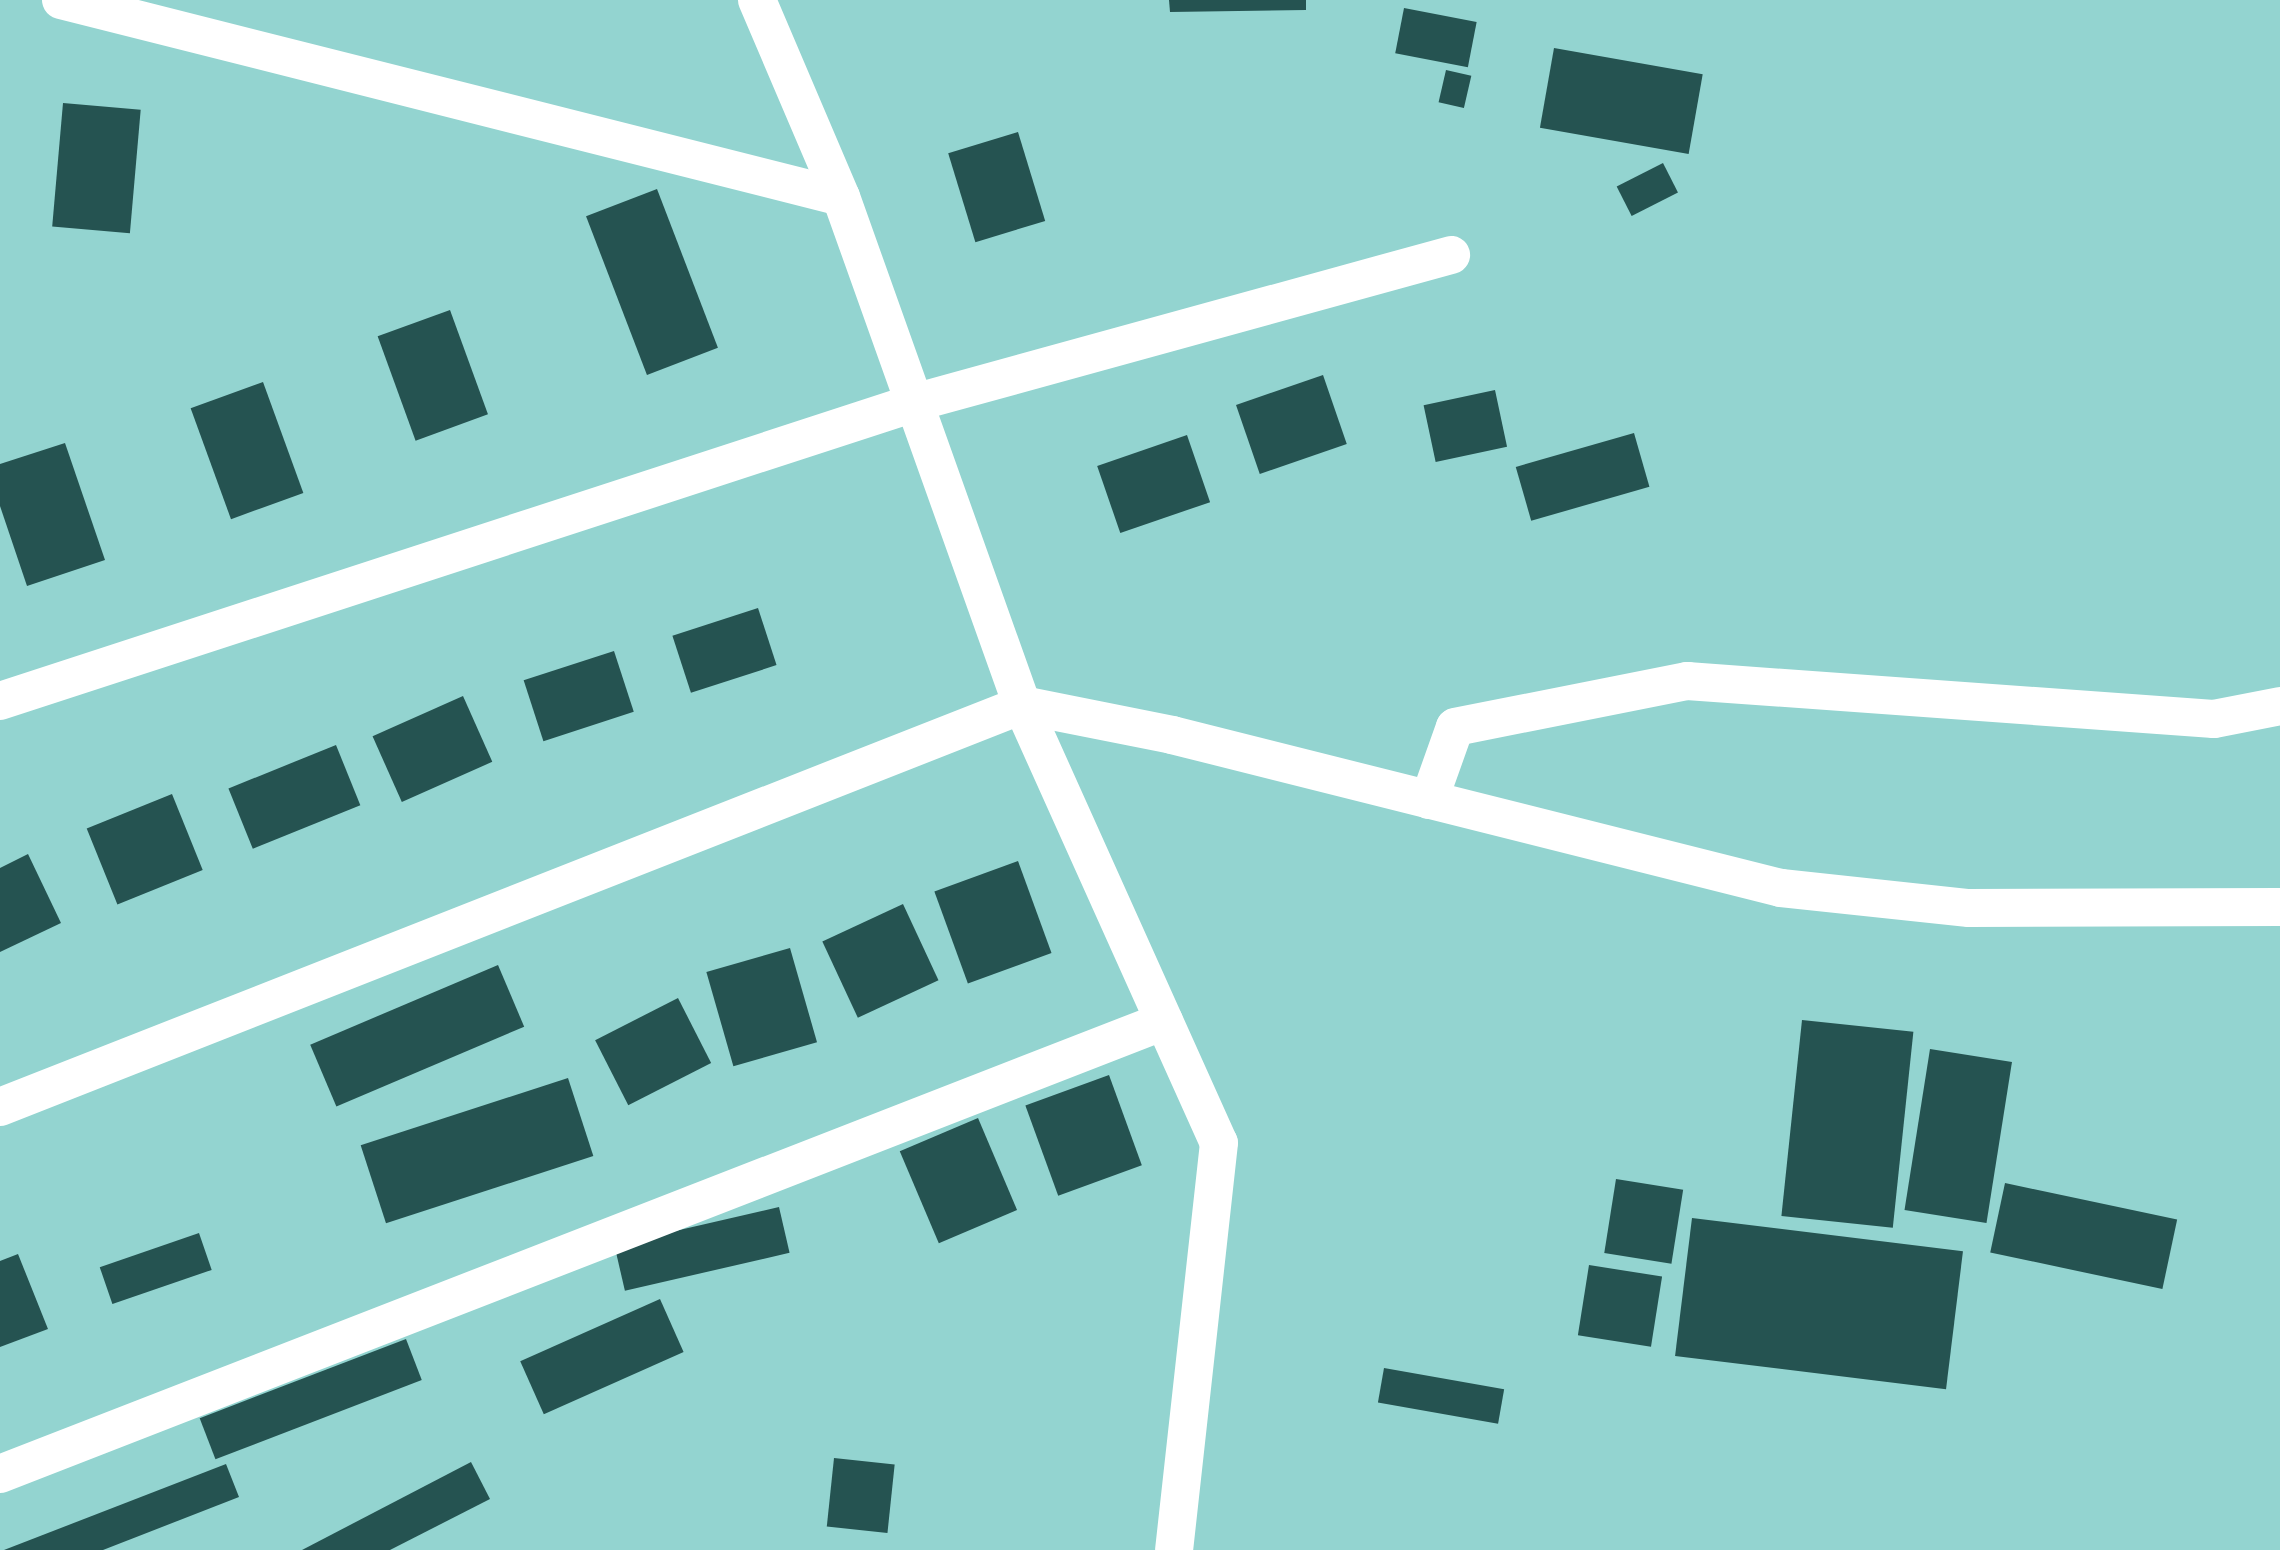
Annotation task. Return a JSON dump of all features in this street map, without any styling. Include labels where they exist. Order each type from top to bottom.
[{"type":"street","points":[[61,0],[841,197]]},
{"type":"street","points":[[757,0],[841,197],[917,402],[1022,705],[1219,1143],[1174,1550]]},
{"type":"street","points":[[0,701],[917,402],[1451,255]]},
{"type":"street","points":[[1429,800],[1455,727],[1687,681],[2214,719],[2280,706]]},
{"type":"street","points":[[0,1107],[1022,705],[1172,735],[1781,888],[1969,908],[2280,907]]},
{"type":"street","points":[[0,1474],[1164,1021]]},
{"type":"building","points":[[1169,0],[1306,0],[1306,10],[1170,12]]},
{"type":"building","points":[[1404,8],[1477,22],[1468,67],[1395,53]]},
{"type":"building","points":[[1554,48],[1703,74],[1689,154],[1540,128]]},
{"type":"building","points":[[1446,70],[1471,76],[1464,108],[1439,102]]},
{"type":"building","points":[[63,103],[141,110],[130,233],[52,227]]},
{"type":"building","points":[[1018,132],[1045,221],[975,242],[948,153]]},
{"type":"building","points":[[1663,163],[1678,192],[1632,216],[1617,187]]},
{"type":"building","points":[[657,189],[718,348],[647,375],[586,216]]},
{"type":"building","points":[[450,310],[488,414],[416,441],[378,336]]},
{"type":"building","points":[[1323,375],[1347,444],[1260,474],[1236,405]]},
{"type":"building","points":[[263,382],[303,493],[231,519],[191,408]]},
{"type":"building","points":[[1495,390],[1507,447],[1436,462],[1424,405]]},
{"type":"building","points":[[1634,433],[1649,487],[1531,521],[1516,467]]},
{"type":"building","points":[[1187,435],[1210,502],[1120,533],[1097,466]]},
{"type":"building","points":[[65,443],[105,560],[27,586],[0,506],[0,464]]},
{"type":"building","points":[[758,608],[777,665],[691,693],[672,636]]},
{"type":"building","points":[[614,651],[634,712],[543,741],[524,680]]},
{"type":"building","points":[[463,696],[492,762],[402,802],[373,736]]},
{"type":"building","points":[[336,745],[360,805],[253,849],[228,788]]},
{"type":"building","points":[[172,794],[203,870],[117,904],[87,828]]},
{"type":"building","points":[[28,854],[61,923],[0,952],[0,868]]},
{"type":"building","points":[[1018,861],[1052,953],[968,984],[934,891]]},
{"type":"building","points":[[903,904],[938,980],[858,1018],[822,942]]},
{"type":"building","points":[[790,948],[817,1042],[733,1066],[706,972]]},
{"type":"building","points":[[498,965],[524,1027],[336,1106],[310,1045]]},
{"type":"building","points":[[678,998],[711,1063],[628,1105],[595,1040]]},
{"type":"building","points":[[1802,1020],[1913,1032],[1893,1228],[1781,1216]]},
{"type":"building","points":[[1930,1049],[2012,1062],[1986,1223],[1905,1210]]},
{"type":"building","points":[[1109,1075],[1142,1165],[1058,1196],[1025,1105]]},
{"type":"building","points":[[568,1078],[593,1156],[386,1223],[361,1145]]},
{"type":"building","points":[[978,1118],[1017,1210],[939,1243],[900,1151]]},
{"type":"building","points":[[1616,1179],[1683,1190],[1671,1264],[1604,1253]]},
{"type":"building","points":[[2005,1183],[2177,1220],[2162,1289],[1990,1252]]},
{"type":"building","points":[[779,1207],[790,1253],[625,1291],[614,1245]]},
{"type":"building","points":[[1692,1218],[1963,1251],[1946,1389],[1675,1356]]},
{"type":"building","points":[[199,1233],[212,1270],[112,1304],[100,1267]]},
{"type":"building","points":[[18,1254],[48,1329],[0,1347],[0,1261]]},
{"type":"building","points":[[1589,1265],[1662,1277],[1651,1347],[1578,1335]]},
{"type":"building","points":[[660,1299],[684,1352],[544,1414],[520,1361]]},
{"type":"building","points":[[406,1339],[422,1380],[215,1459],[200,1418]]},
{"type":"building","points":[[1384,1368],[1504,1389],[1498,1424],[1378,1402]]},
{"type":"building","points":[[834,1458],[895,1464],[887,1533],[827,1527]]},
{"type":"building","points":[[471,1462],[490,1499],[390,1550],[302,1550]]},
{"type":"building","points":[[226,1464],[239,1497],[103,1550],[4,1550]]}]
